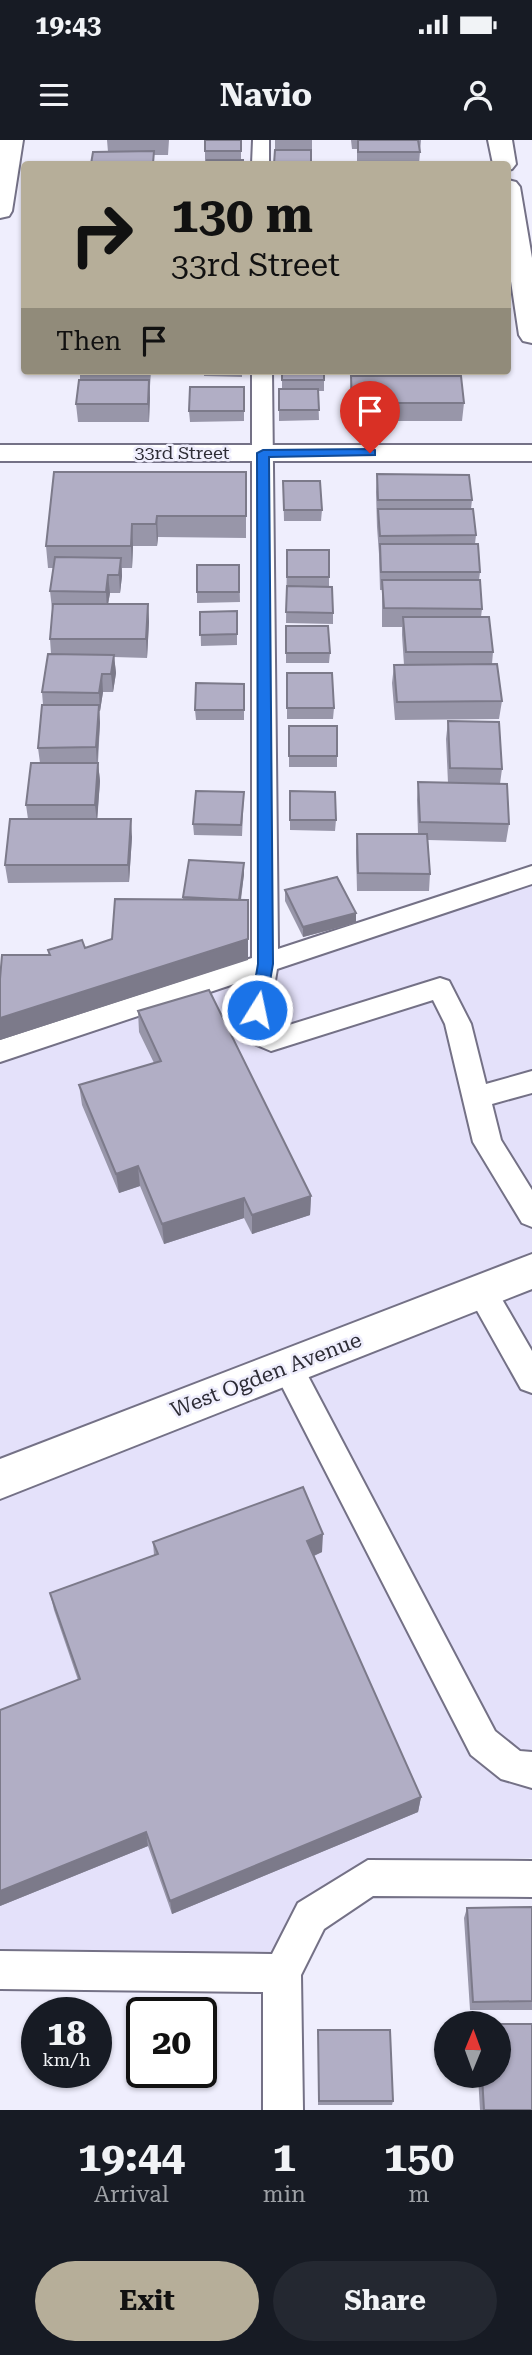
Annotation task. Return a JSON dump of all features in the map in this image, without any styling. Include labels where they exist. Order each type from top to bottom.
[{"type":"street","points":[[0,211],[3,167],[11,140]]},
{"type":"street","points":[[500,140],[504,161]]},
{"type":"street","points":[[511,206],[532,335]]},
{"type":"street","name":"33rd Street","points":[[0,453],[532,453]]},
{"type":"street","name":"West Ogden Avenue","points":[[0,1479],[532,1271]]},
{"type":"lane","points":[[261,140],[261,161]]},
{"type":"lane","points":[[262,375],[265,964],[253,1032],[271,1041],[440,988],[458,1024],[487,1142],[532,1215]]},
{"type":"lane","points":[[0,1051],[532,875]]},
{"type":"lane","points":[[475,1098],[532,1082]]},
{"type":"lane","points":[[481,1291],[532,1379]]},
{"type":"lane","points":[[287,1367],[483,1743],[513,1767],[532,1770]]},
{"type":"lane","points":[[284,2110],[282,1973],[311,1916],[368,1878],[532,1878]]},
{"type":"lane","points":[[0,1970],[282,1973]]},
{"type":"shaded area","points":[[532,883],[532,1858],[430,1858],[267,1956],[0,1954],[0,1058]]},
{"type":"building","points":[[205,140],[241,140],[241,151],[205,151]]},
{"type":"building","points":[[358,140],[418,140],[420,152],[358,152]]},
{"type":"building","points":[[275,150],[311,150],[311,161],[274,161]]},
{"type":"building","points":[[154,151],[153,161],[92,161],[93,152]]},
{"type":"building","points":[[207,160],[243,160],[243,161]]},
{"type":"building","points":[[282,375],[324,375],[324,380],[282,380]]},
{"type":"building","points":[[351,376],[461,376],[464,403],[352,403]]},
{"type":"building","points":[[79,380],[149,380],[148,404],[76,404]]},
{"type":"building","points":[[190,387],[244,387],[244,411],[189,411]]},
{"type":"building","points":[[279,389],[318,389],[319,410],[279,410]]},
{"type":"building","points":[[54,472],[246,472],[246,516],[157,516],[156,524],[132,524],[131,546],[46,546]]},
{"type":"building","points":[[377,474],[469,475],[472,500],[378,500]]},
{"type":"building","points":[[283,481],[320,481],[322,510],[284,510]]},
{"type":"building","points":[[378,509],[473,509],[476,535],[380,536]]},
{"type":"building","points":[[380,544],[478,544],[480,572],[381,572]]},
{"type":"building","points":[[287,550],[329,550],[329,577],[287,577]]},
{"type":"building","points":[[55,557],[121,558],[119,575],[108,575],[106,592],[50,591]]},
{"type":"building","points":[[197,565],[239,565],[239,592],[197,592]]},
{"type":"building","points":[[382,580],[480,580],[482,609],[384,608]]},
{"type":"building","points":[[287,586],[332,587],[333,613],[286,612]]},
{"type":"building","points":[[53,604],[148,604],[146,639],[50,639]]},
{"type":"building","points":[[237,611],[237,634],[200,635],[200,612]]},
{"type":"building","points":[[403,617],[489,617],[493,652],[406,652]]},
{"type":"building","points":[[286,626],[328,626],[330,653],[286,653]]},
{"type":"building","points":[[48,654],[114,655],[111,674],[102,674],[99,693],[42,692]]},
{"type":"building","points":[[497,664],[502,701],[397,702],[394,665]]},
{"type":"building","points":[[287,673],[332,673],[334,708],[287,708]]},
{"type":"building","points":[[196,683],[244,684],[244,710],[195,710]]},
{"type":"building","points":[[42,705],[99,705],[96,747],[38,748]]},
{"type":"building","points":[[448,721],[499,722],[502,769],[450,768]]},
{"type":"building","points":[[289,726],[337,726],[337,756],[289,756]]},
{"type":"building","points":[[31,763],[98,763],[95,805],[26,805]]},
{"type":"building","points":[[418,782],[507,784],[509,824],[420,822]]},
{"type":"building","points":[[196,791],[244,792],[241,825],[193,824]]},
{"type":"building","points":[[290,791],[335,792],[336,820],[290,820]]},
{"type":"building","points":[[10,819],[131,819],[128,865],[5,865]]},
{"type":"building","points":[[357,834],[427,834],[430,874],[358,873]]},
{"type":"building","points":[[189,860],[244,863],[239,900],[183,897]]},
{"type":"building","points":[[337,877],[356,913],[303,927],[285,890]]},
{"type":"building","points":[[115,899],[248,900],[248,939],[0,1018],[2,955],[50,955],[48,950],[82,940],[85,948],[112,939]]},
{"type":"building","points":[[209,990],[311,1196],[252,1215],[244,1198],[162,1224],[138,1166],[116,1174],[79,1085],[161,1061],[138,1011]]},
{"type":"building","points":[[303,1487],[323,1534],[307,1541],[421,1797],[170,1901],[146,1832],[0,1891],[0,1710],[80,1679],[50,1593],[158,1554],[153,1542]]},
{"type":"building","points":[[532,1907],[532,2001],[473,2002],[467,1908]]},
{"type":"building","points":[[511,2024],[532,2024],[532,2110],[484,2110],[483,2088],[511,2088]]},
{"type":"building","points":[[318,2030],[390,2030],[393,2101],[319,2101]]},
{"type":"route","points":[[257,1010],[265,964],[263,453],[370,453]]}]
